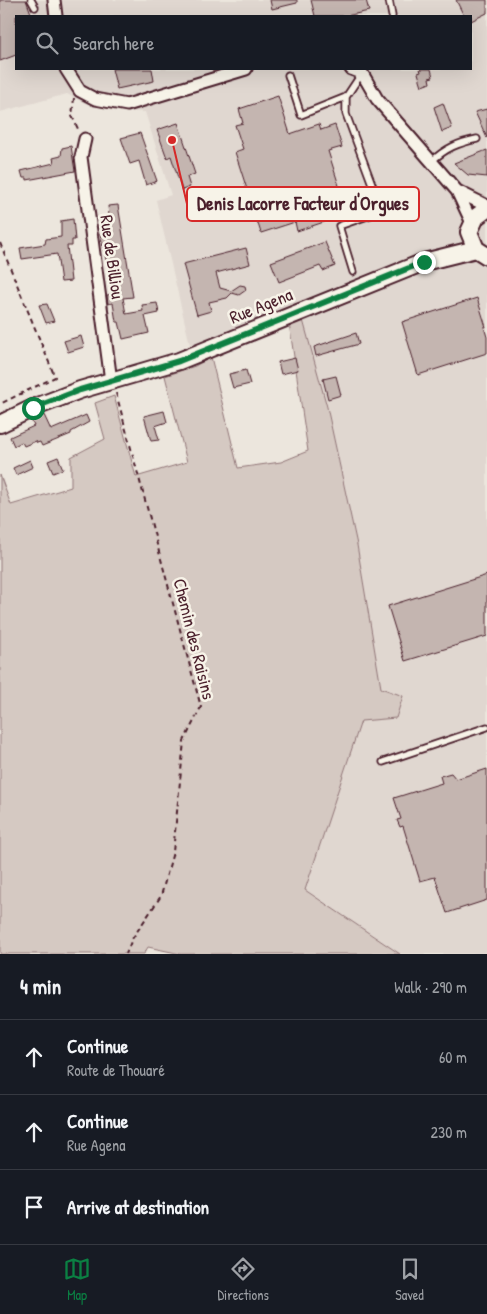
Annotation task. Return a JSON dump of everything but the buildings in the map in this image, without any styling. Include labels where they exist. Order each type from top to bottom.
[{"type":"main road","name":"Rue Agena","points":[[424,262],[471,228],[476,217],[487,208]]},
{"type":"main road","points":[[471,228],[481,252]]},
{"type":"main road","name":"Rue Agena","points":[[0,424],[48,402],[179,361],[424,262],[481,252]]},
{"type":"street","points":[[54,0],[56,15]]},
{"type":"street","points":[[67,70],[80,91],[95,99],[127,105],[243,70]]},
{"type":"street","points":[[359,70],[377,99],[457,191],[471,228]]},
{"type":"street","name":"Rue de Billiou","points":[[85,139],[80,157],[111,381]]},
{"type":"street","points":[[457,191],[487,208]]},
{"type":"lane","points":[[32,0],[35,7]]},
{"type":"lane","points":[[389,0],[392,14]]},
{"type":"lane","points":[[353,272],[339,226],[382,211],[346,114],[346,97],[359,70]]},
{"type":"lane","points":[[288,75],[301,115],[346,97]]},
{"type":"lane","points":[[432,161],[445,149],[460,142],[477,139]]},
{"type":"lane","points":[[383,762],[487,727]]},
{"type":"path","points":[[80,91],[72,103],[72,116],[74,124],[85,139]]},
{"type":"path","points":[[0,243],[55,377],[0,404]]},
{"type":"path","name":"Chemin des Raisins","points":[[111,381],[119,401],[201,707],[184,741],[173,852],[161,896],[132,939],[126,954]]},
{"type":"shaded area","points":[[0,0],[487,0],[487,954],[400,954],[305,890],[361,721],[396,718],[403,696],[381,688],[357,545],[327,407],[303,321],[289,323],[195,366],[156,200],[171,195],[145,112],[113,111],[85,103],[67,94],[0,112]]},
{"type":"shaded area","points":[[303,320],[327,407],[357,545],[381,688],[403,696],[396,718],[361,721],[305,890],[400,954],[181,954],[148,947],[144,954],[0,954],[0,475],[11,505],[71,487],[71,457],[105,439],[95,403],[114,396],[136,477],[187,462],[165,376],[195,366],[211,357],[238,468],[281,462],[308,451],[289,323]]},
{"type":"place","name":"Denis Lacorre Facteur d'Orgues","points":[[172,140]]},
{"type":"route","points":[[33,408],[80,390],[179,361],[424,262]]}]
